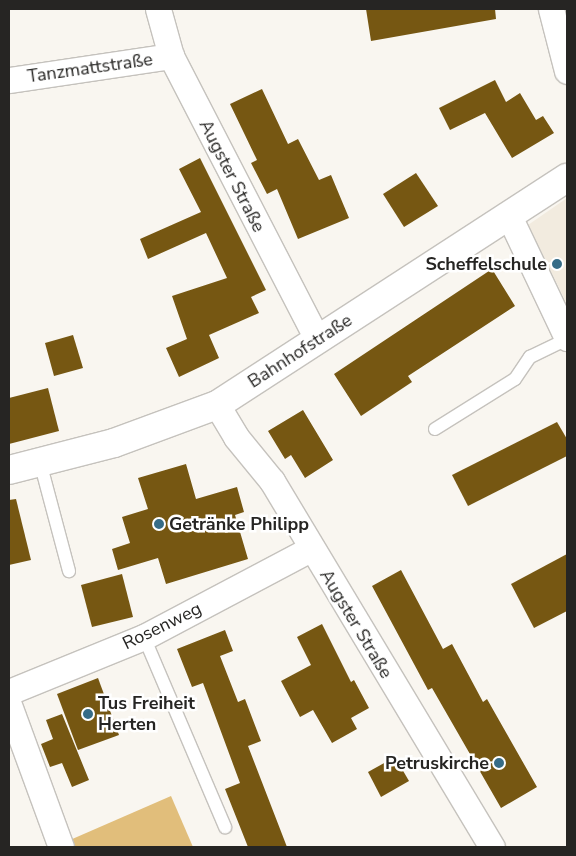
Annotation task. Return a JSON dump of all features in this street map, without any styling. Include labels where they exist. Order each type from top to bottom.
[{"type":"street","name":"Augster Straße","points":[[158,9],[171,56],[317,339]]},
{"type":"street","points":[[551,9],[567,71]]},
{"type":"street","name":"Tanzmattstraße","points":[[9,80],[171,56]]},
{"type":"street","name":"Bahnhofstraße","points":[[9,470],[114,443],[216,405],[510,218],[567,178]]},
{"type":"street","points":[[510,218],[567,339]]},
{"type":"street","name":"Augster Straße","points":[[216,405],[236,437],[272,481],[310,549],[492,847]]},
{"type":"street","name":"Rosenweg","points":[[9,692],[144,637],[310,549]]},
{"type":"street","points":[[9,705],[61,847]]},
{"type":"lane","points":[[435,429],[515,379],[530,357],[567,339]]},
{"type":"lane","points":[[40,462],[69,571]]},
{"type":"lane","points":[[144,637],[225,827]]},
{"type":"shaded area","name":"Scheffelschule","points":[[567,198],[567,304],[528,225]]},
{"type":"shaded area","points":[[171,796],[193,847],[73,847],[70,840]]},
{"type":"building","points":[[366,9],[495,9],[496,19],[371,41]]},
{"type":"building","points":[[495,80],[506,102],[520,93],[536,120],[543,116],[554,133],[512,158],[485,113],[450,130],[439,108]]},
{"type":"building","points":[[262,89],[288,144],[298,139],[319,180],[331,175],[349,218],[298,239],[277,189],[267,194],[251,163],[257,160],[230,104]]},
{"type":"building","points":[[200,158],[266,290],[251,297],[259,313],[209,335],[219,358],[179,377],[166,348],[187,339],[172,296],[227,278],[206,233],[148,259],[140,239],[201,212],[179,169]]},
{"type":"building","points":[[416,173],[438,206],[404,227],[383,194]]},
{"type":"building","points":[[492,269],[515,306],[408,376],[412,382],[361,416],[334,374]]},
{"type":"building","points":[[73,335],[83,368],[54,376],[45,343]]},
{"type":"building","points":[[48,388],[59,431],[9,444],[9,398]]},
{"type":"building","points":[[303,410],[333,460],[305,478],[291,455],[285,459],[268,431]]},
{"type":"building","points":[[557,422],[567,439],[567,456],[468,506],[452,475]]},
{"type":"building","points":[[186,464],[196,499],[237,487],[244,512],[235,515],[248,559],[166,584],[158,558],[118,570],[112,549],[130,543],[122,517],[148,509],[138,478]]},
{"type":"building","points":[[16,499],[31,560],[9,565],[9,500]]},
{"type":"building","points":[[567,554],[567,611],[534,628],[511,584]]},
{"type":"building","points":[[401,570],[443,649],[452,644],[483,702],[487,699],[537,787],[501,808],[432,688],[428,690],[372,586]]},
{"type":"building","points":[[122,574],[133,617],[92,627],[81,585]]},
{"type":"building","points":[[322,624],[351,682],[354,680],[369,708],[351,718],[357,729],[332,743],[313,710],[300,717],[281,681],[311,665],[297,637]]},
{"type":"building","points":[[225,630],[233,651],[220,656],[238,702],[245,699],[261,741],[248,746],[287,847],[248,847],[225,789],[240,783],[203,683],[192,687],[177,649]]},
{"type":"building","name":"Tus Freiheit Herten","points":[[98,678],[119,735],[78,750],[57,694]]},
{"type":"building","points":[[62,714],[89,780],[72,787],[62,763],[50,767],[41,744],[53,739],[46,720]]},
{"type":"building","points":[[395,757],[409,781],[381,797],[368,772]]},
{"type":"place","name":"Scheffelschule","points":[[557,264]]},
{"type":"place","name":"Getränke Philipp","points":[[159,524]]},
{"type":"place","name":"Tus Freiheit Herten","points":[[88,714]]},
{"type":"place","name":"Petruskirche","points":[[499,763]]}]
